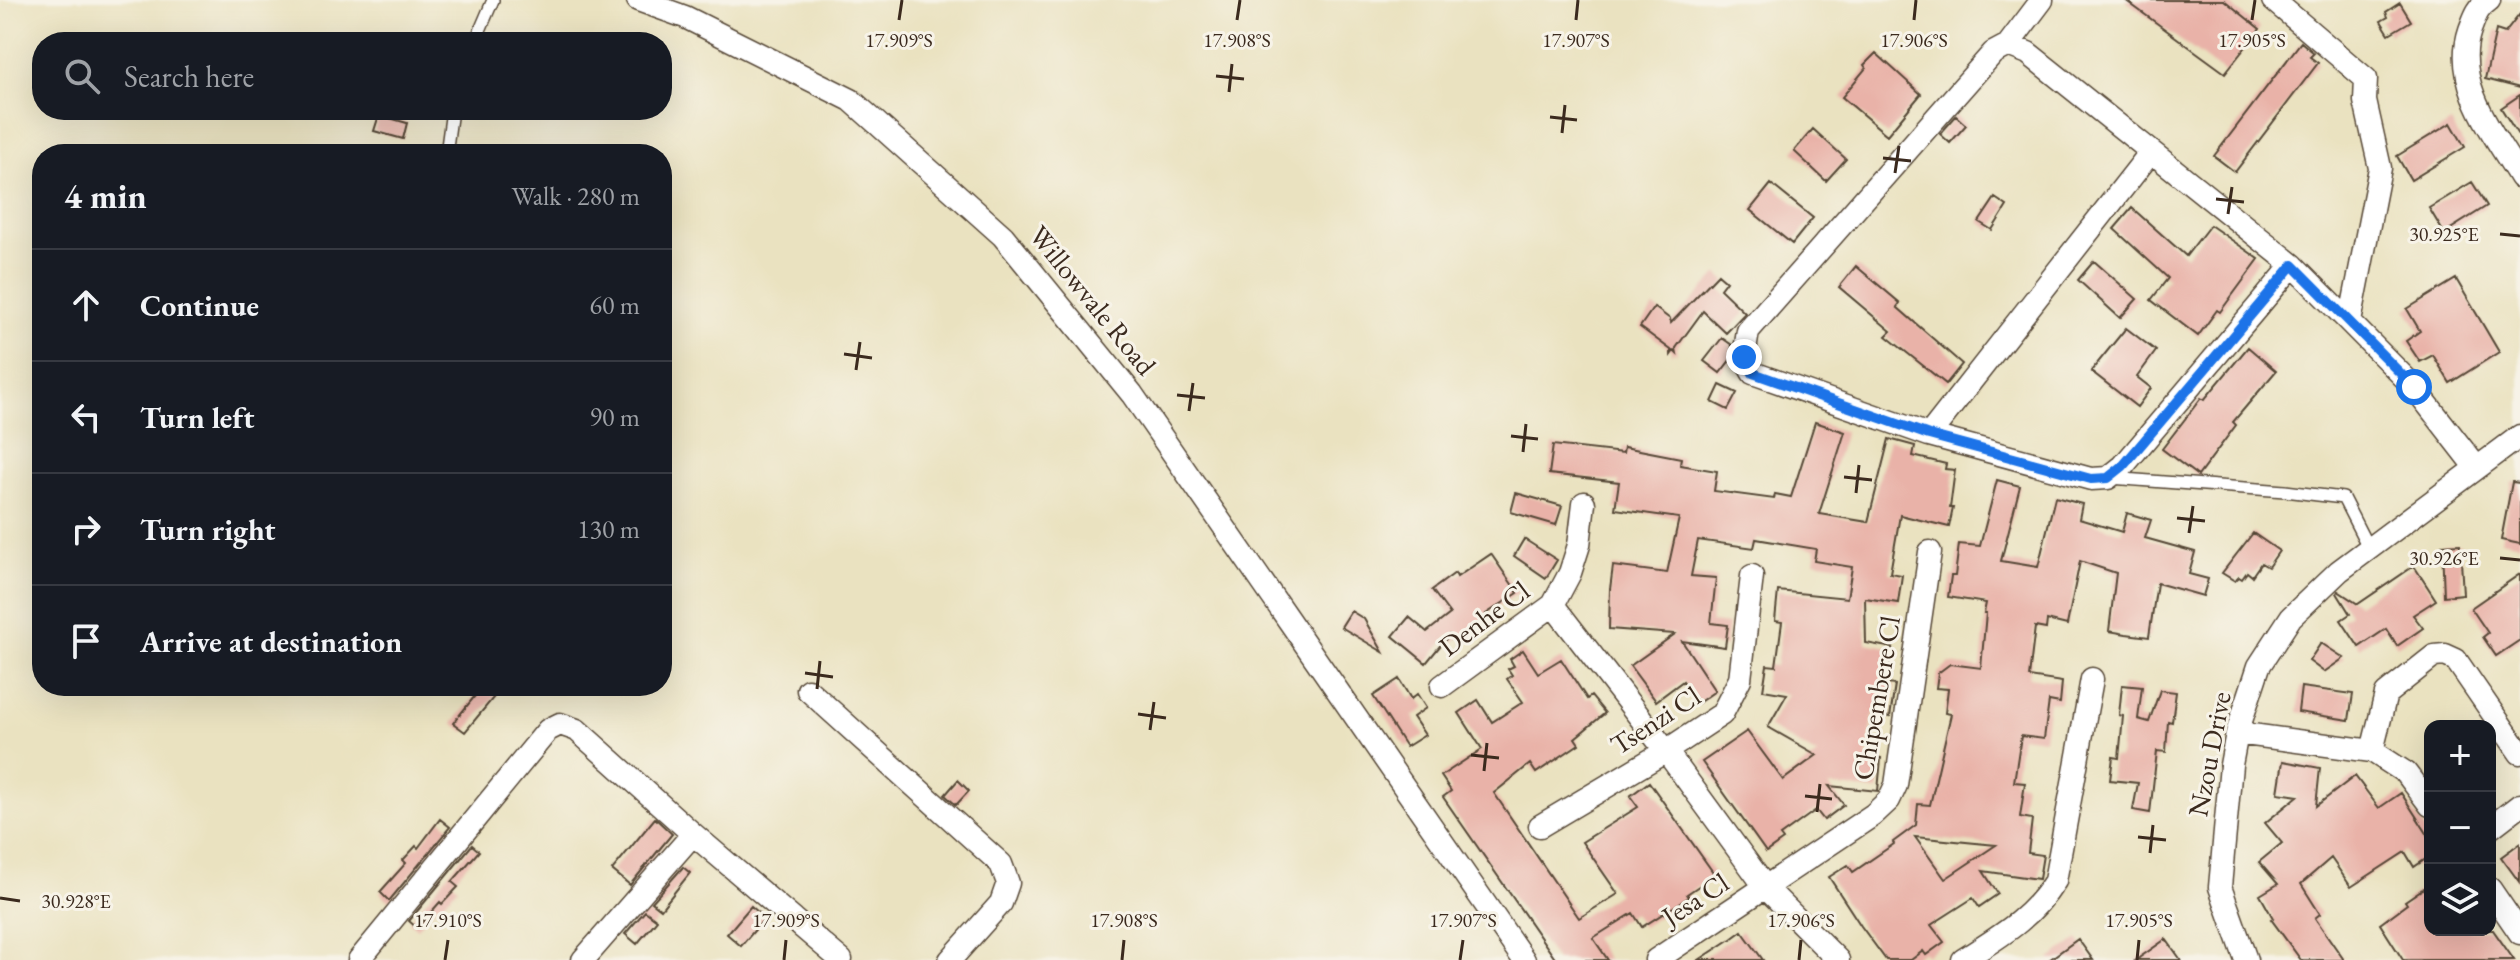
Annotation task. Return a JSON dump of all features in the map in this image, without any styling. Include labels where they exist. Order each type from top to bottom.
[{"type":"street","name":"Willowvale Road","points":[[638,0],[685,17],[851,100],[1003,236],[1132,394],[1524,960]]},
{"type":"street","points":[[2042,0],[2008,45],[1993,53],[1748,331],[1744,357],[1753,373],[1929,435],[2091,479],[2108,478],[2123,466],[2293,265]]},
{"type":"street","points":[[2273,0],[2366,79],[2365,101],[2380,168],[2350,322]]},
{"type":"street","points":[[2489,0],[2478,7],[2465,45],[2469,88],[2520,177]]},
{"type":"street","points":[[2008,45],[2028,53],[2293,265],[2414,387],[2477,468]]},
{"type":"street","points":[[1929,435],[2151,152]]},
{"type":"street","name":"Nzou Drive","points":[[2246,960],[2220,887],[2228,791],[2237,733],[2259,666],[2291,617],[2339,571],[2520,436]]},
{"type":"street","name":"Denhe Cl","points":[[1442,686],[1553,605],[1570,573],[1579,545],[1584,503]]},
{"type":"street","name":"Chipembere Cl","points":[[1766,888],[1873,815],[1889,800],[1896,785],[1930,552]]},
{"type":"street","name":"Tsenzi Cl","points":[[1540,826],[1722,714],[1740,679],[1752,576]]},
{"type":"street","points":[[1553,605],[1666,751],[1766,888],[1838,960]]},
{"type":"street","points":[[2372,751],[2386,694],[2434,656],[2445,655],[2456,660],[2520,753]]},
{"type":"street","points":[[1963,960],[2024,920],[2044,899],[2055,881],[2092,679]]},
{"type":"street","points":[[808,690],[1001,864],[1008,883],[1001,903],[950,960]]},
{"type":"street","points":[[359,960],[548,730],[560,724],[577,730],[836,958]]},
{"type":"street","points":[[2237,733],[2372,751],[2406,773],[2424,797]]},
{"type":"street","points":[[2496,823],[2520,805]]},
{"type":"street","points":[[583,960],[693,834]]},
{"type":"street","name":"Jesa Cl","points":[[1656,960],[1766,888]]},
{"type":"street","points":[[2496,898],[2520,933]]},
{"type":"lane","points":[[479,32],[493,0]]},
{"type":"lane","points":[[447,144],[451,120]]},
{"type":"lane","points":[[2108,478],[2343,498],[2369,549]]},
{"type":"building","points":[[2125,0],[2224,0],[2260,29],[2225,73]]},
{"type":"building","points":[[2400,3],[2411,21],[2389,34],[2381,21],[2388,17],[2386,12]]},
{"type":"building","points":[[2520,14],[2520,88],[2485,79],[2496,30],[2505,33]]},
{"type":"building","points":[[2301,42],[2314,53],[2310,57],[2318,63],[2235,172],[2214,156]]},
{"type":"building","points":[[1876,53],[1921,94],[1887,135],[1842,97]]},
{"type":"building","points":[[2520,95],[2520,138],[2501,108]]},
{"type":"building","points":[[1956,116],[1966,125],[1950,143],[1940,134]]},
{"type":"building","points":[[377,120],[407,123],[403,139],[374,131]]},
{"type":"building","points":[[2451,123],[2465,147],[2411,180],[2397,156]]},
{"type":"building","points":[[1813,129],[1846,159],[1826,181],[1794,151]]},
{"type":"building","points":[[2472,182],[2487,206],[2444,233],[2429,208]]},
{"type":"building","points":[[1771,184],[1813,218],[1792,244],[1750,210]]},
{"type":"building","points":[[1995,198],[2007,206],[1992,230],[1979,222]]},
{"type":"building","points":[[2132,208],[2186,256],[2210,225],[2259,259],[2198,336],[2151,300],[2168,278],[2114,229]]},
{"type":"building","points":[[2094,261],[2137,299],[2120,318],[2078,280]]},
{"type":"building","points":[[1856,266],[1900,303],[1897,307],[1962,364],[1946,384],[1886,336],[1891,331],[1839,287]]},
{"type":"building","points":[[1718,274],[1726,281],[1720,289],[1745,313],[1726,333],[1703,311],[1676,348],[1677,354],[1674,351],[1671,355],[1671,350],[1640,327],[1654,307],[1671,323]]},
{"type":"building","points":[[2456,279],[2499,352],[2450,383],[2433,355],[2420,362],[2406,341],[2420,331],[2407,309]]},
{"type":"building","points":[[2126,328],[2156,351],[2137,377],[2151,388],[2137,407],[2091,371]]},
{"type":"building","points":[[1722,338],[1732,345],[1731,359],[1720,373],[1704,361]]},
{"type":"building","points":[[2248,347],[2276,371],[2233,422],[2236,425],[2198,476],[2162,449],[2201,398],[2204,400]]},
{"type":"building","points":[[1720,385],[1737,393],[1728,410],[1712,402]]},
{"type":"building","points":[[1815,422],[1845,432],[1819,514],[1868,522],[1889,439],[1915,446],[1913,456],[1946,464],[1945,469],[1955,470],[1950,508],[1953,508],[1949,527],[1900,515],[1890,573],[1902,575],[1898,603],[1865,598],[1866,643],[1893,648],[1886,684],[1895,685],[1890,717],[1873,714],[1867,757],[1881,758],[1878,791],[1829,786],[1844,805],[1824,820],[1816,810],[1780,836],[1783,840],[1766,852],[1702,762],[1747,731],[1783,780],[1817,755],[1768,727],[1787,694],[1763,690],[1767,665],[1776,666],[1782,622],[1775,621],[1778,591],[1847,598],[1852,567],[1814,561],[1816,549],[1756,539],[1754,548],[1698,540],[1691,576],[1716,578],[1711,623],[1728,625],[1725,647],[1682,641],[1715,691],[1698,703],[1683,681],[1656,701],[1630,666],[1675,634],[1609,629],[1610,589],[1613,566],[1667,573],[1679,518],[1615,509],[1619,482],[1549,474],[1553,445],[1623,453],[1624,447],[1681,458],[1680,465],[1717,471],[1714,491],[1774,499],[1775,494],[1791,497]]},
{"type":"building","points":[[1997,480],[2020,486],[2001,561],[2038,567],[2055,497],[2082,504],[2079,519],[2122,532],[2127,513],[2151,520],[2145,538],[2195,552],[2189,574],[2208,579],[2203,596],[2157,583],[2149,637],[2126,634],[2109,631],[2116,573],[2080,561],[2067,625],[2047,620],[2046,629],[2035,627],[2029,677],[2062,682],[2060,703],[2049,701],[2044,739],[2021,736],[2014,782],[2025,783],[2020,817],[2032,819],[2028,853],[2043,855],[2039,879],[1983,871],[1998,894],[1979,907],[1973,898],[1931,925],[1944,942],[1926,955],[1923,951],[1911,960],[1886,960],[1829,877],[1848,865],[1853,872],[1894,844],[1916,825],[1918,804],[1930,805],[1951,714],[1945,713],[1948,689],[1936,688],[1938,673],[1950,664],[1981,668],[1986,603],[1948,597],[1951,576],[1955,576],[1959,544],[1980,546]],"holes":[[[1915,837],[1996,845],[1945,879]]]},
{"type":"building","points":[[2512,482],[2520,483],[2520,544],[2501,540]]},
{"type":"building","points":[[1516,493],[1562,506],[1556,525],[1511,512]]},
{"type":"building","points":[[2253,533],[2279,551],[2268,567],[2261,563],[2252,576],[2247,572],[2242,579],[2239,577],[2235,581],[2222,573]]},
{"type":"building","points":[[1524,539],[1557,560],[1546,578],[1514,556]]},
{"type":"building","points":[[2460,544],[2463,594],[2444,596],[2442,545]]},
{"type":"building","points":[[1491,554],[1518,593],[1486,614],[1490,620],[1466,639],[1463,635],[1454,642],[1449,635],[1426,663],[1393,636],[1409,617],[1427,632],[1450,614],[1432,590],[1455,573],[1457,577]]},
{"type":"building","points":[[2414,566],[2436,600],[2413,615],[2423,628],[2397,646],[2386,629],[2359,647],[2341,620],[2350,614],[2338,591],[2358,604]]},
{"type":"building","points":[[2520,574],[2520,640],[2496,656],[2483,637],[2488,633],[2471,608]]},
{"type":"building","points":[[1351,611],[1364,619],[1383,652],[1341,627]]},
{"type":"building","points":[[2321,643],[2344,658],[2324,672],[2309,661]]},
{"type":"building","points":[[1523,650],[1538,673],[1561,659],[1587,699],[1591,696],[1605,713],[1575,738],[1579,744],[1536,773],[1530,764],[1494,793],[1579,918],[1618,894],[1582,842],[1638,807],[1630,796],[1649,782],[1715,875],[1687,894],[1689,897],[1642,927],[1633,913],[1593,938],[1608,960],[1556,960],[1443,797],[1451,791],[1441,776],[1482,749],[1459,713],[1478,700],[1492,722],[1523,702],[1507,679],[1512,675],[1508,669],[1514,666],[1510,659]]},
{"type":"building","points":[[1399,679],[1411,699],[1417,694],[1426,708],[1413,717],[1425,735],[1406,747],[1373,696]]},
{"type":"building","points":[[2122,685],[2142,687],[2138,719],[2149,722],[2160,690],[2176,692],[2172,722],[2168,721],[2166,752],[2157,751],[2150,813],[2133,810],[2138,783],[2110,780],[2113,757],[2119,758]]},
{"type":"building","points":[[2301,687],[2353,694],[2349,720],[2298,712]]},
{"type":"building","points":[[475,696],[495,696],[465,732],[453,723]]},
{"type":"building","points":[[2283,761],[2320,768],[2316,806],[2355,776],[2379,808],[2401,793],[2424,829],[2424,860],[2414,867],[2405,852],[2351,887],[2331,858],[2301,884],[2320,914],[2315,918],[2344,960],[2301,960],[2271,919],[2260,895],[2278,884],[2259,862],[2282,843],[2265,823],[2298,796],[2278,793]]},
{"type":"building","points":[[958,780],[969,791],[956,805],[945,795]]},
{"type":"building","points":[[655,818],[672,834],[630,885],[612,870]]},
{"type":"building","points":[[440,819],[450,827],[389,901],[380,892],[406,863],[403,860],[416,846],[418,848]]},
{"type":"building","points":[[2520,843],[2520,883],[2501,857]]},
{"type":"building","points":[[472,845],[479,851],[452,882],[458,887],[417,928],[409,921]]},
{"type":"building","points":[[683,867],[690,873],[661,909],[652,902]]},
{"type":"building","points":[[2424,888],[2424,936],[2496,934],[2514,960],[2403,960],[2380,924],[2407,904],[2405,901]]},
{"type":"building","points":[[751,906],[765,918],[741,946],[727,934]]},
{"type":"building","points":[[645,911],[657,920],[637,944],[625,934]]},
{"type":"building","points":[[1742,931],[1763,960],[1699,960],[1731,939]]},
{"type":"building","points":[[2078,939],[2093,960],[2049,960]]},
{"type":"building","points":[[2166,939],[2181,960],[2136,960]]},
{"type":"route","points":[[1744,357],[1753,373],[1929,435],[2091,479],[2108,478],[2123,466],[2293,265],[2414,387]]}]
